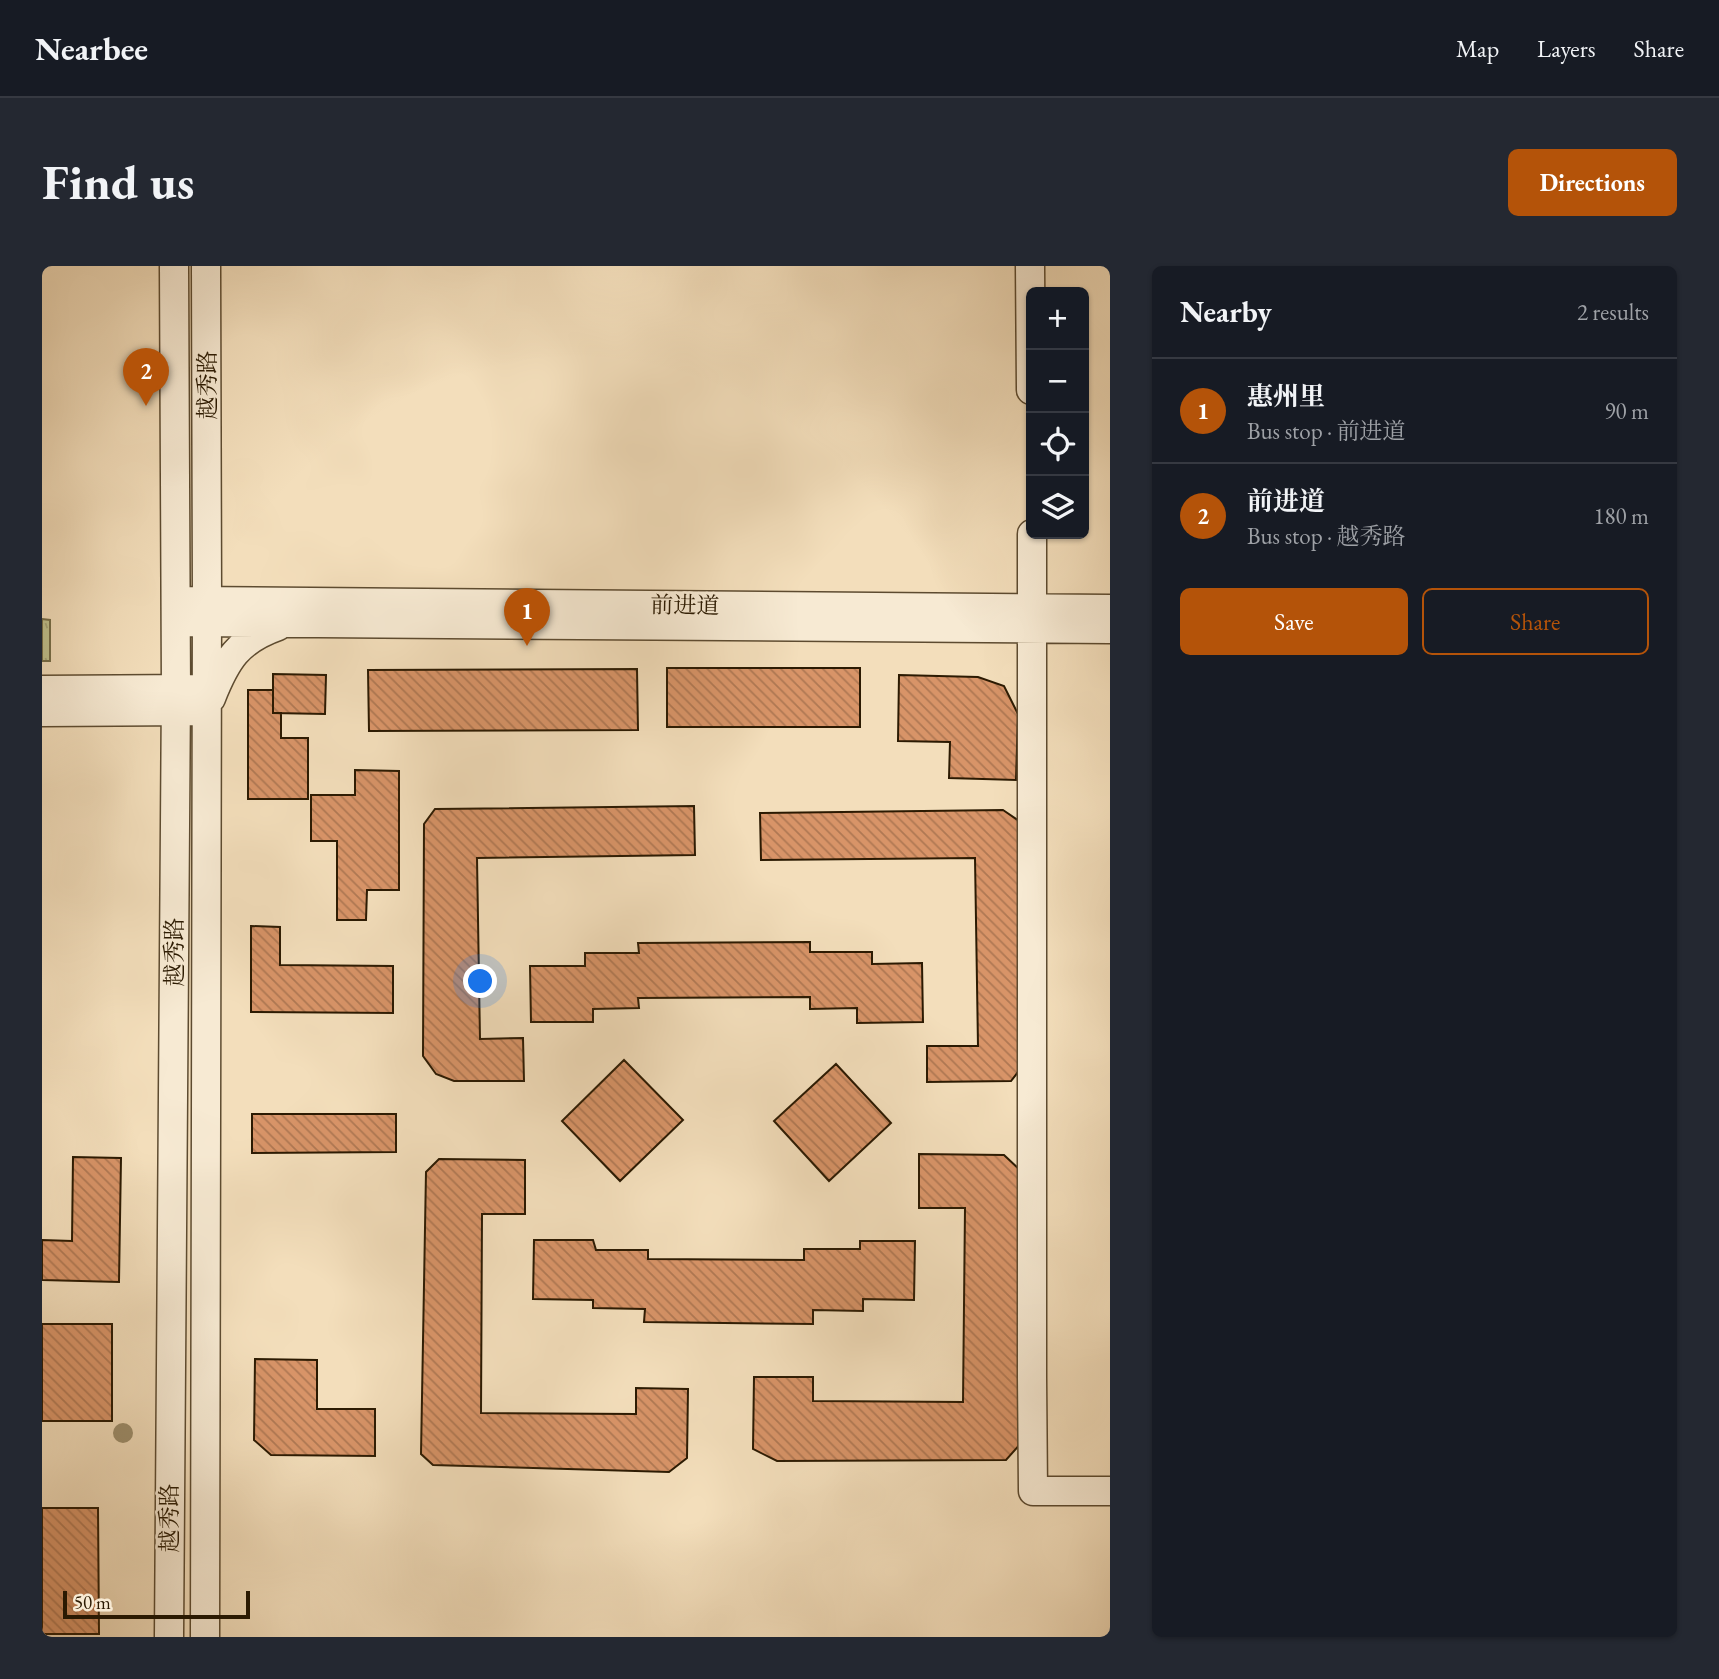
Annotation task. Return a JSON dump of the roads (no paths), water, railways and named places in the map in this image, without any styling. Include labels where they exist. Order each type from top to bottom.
[{"type":"street","name":"越秀路","points":[[174,266],[175,612],[189,697],[205,1637]]},
{"type":"street","name":"越秀路","points":[[169,1637],[189,697],[210,620],[206,266]]},
{"type":"street","points":[[1030,266],[1031,350]]},
{"type":"street","points":[[1032,539],[1033,1492],[1110,1492]]},
{"type":"street","name":"前进道","points":[[175,612],[210,620],[298,612],[1033,618],[1110,609]]},
{"type":"street","points":[[42,712],[189,697],[222,672],[243,644],[298,612]]},
{"type":"street","name":"前进道","points":[[1033,618],[1110,629]]},
{"type":"street","points":[[42,690],[189,697]]},
{"type":"place","name":"前进道","points":[[146,406]]},
{"type":"place","name":"惠州里","points":[[527,646]]}]
